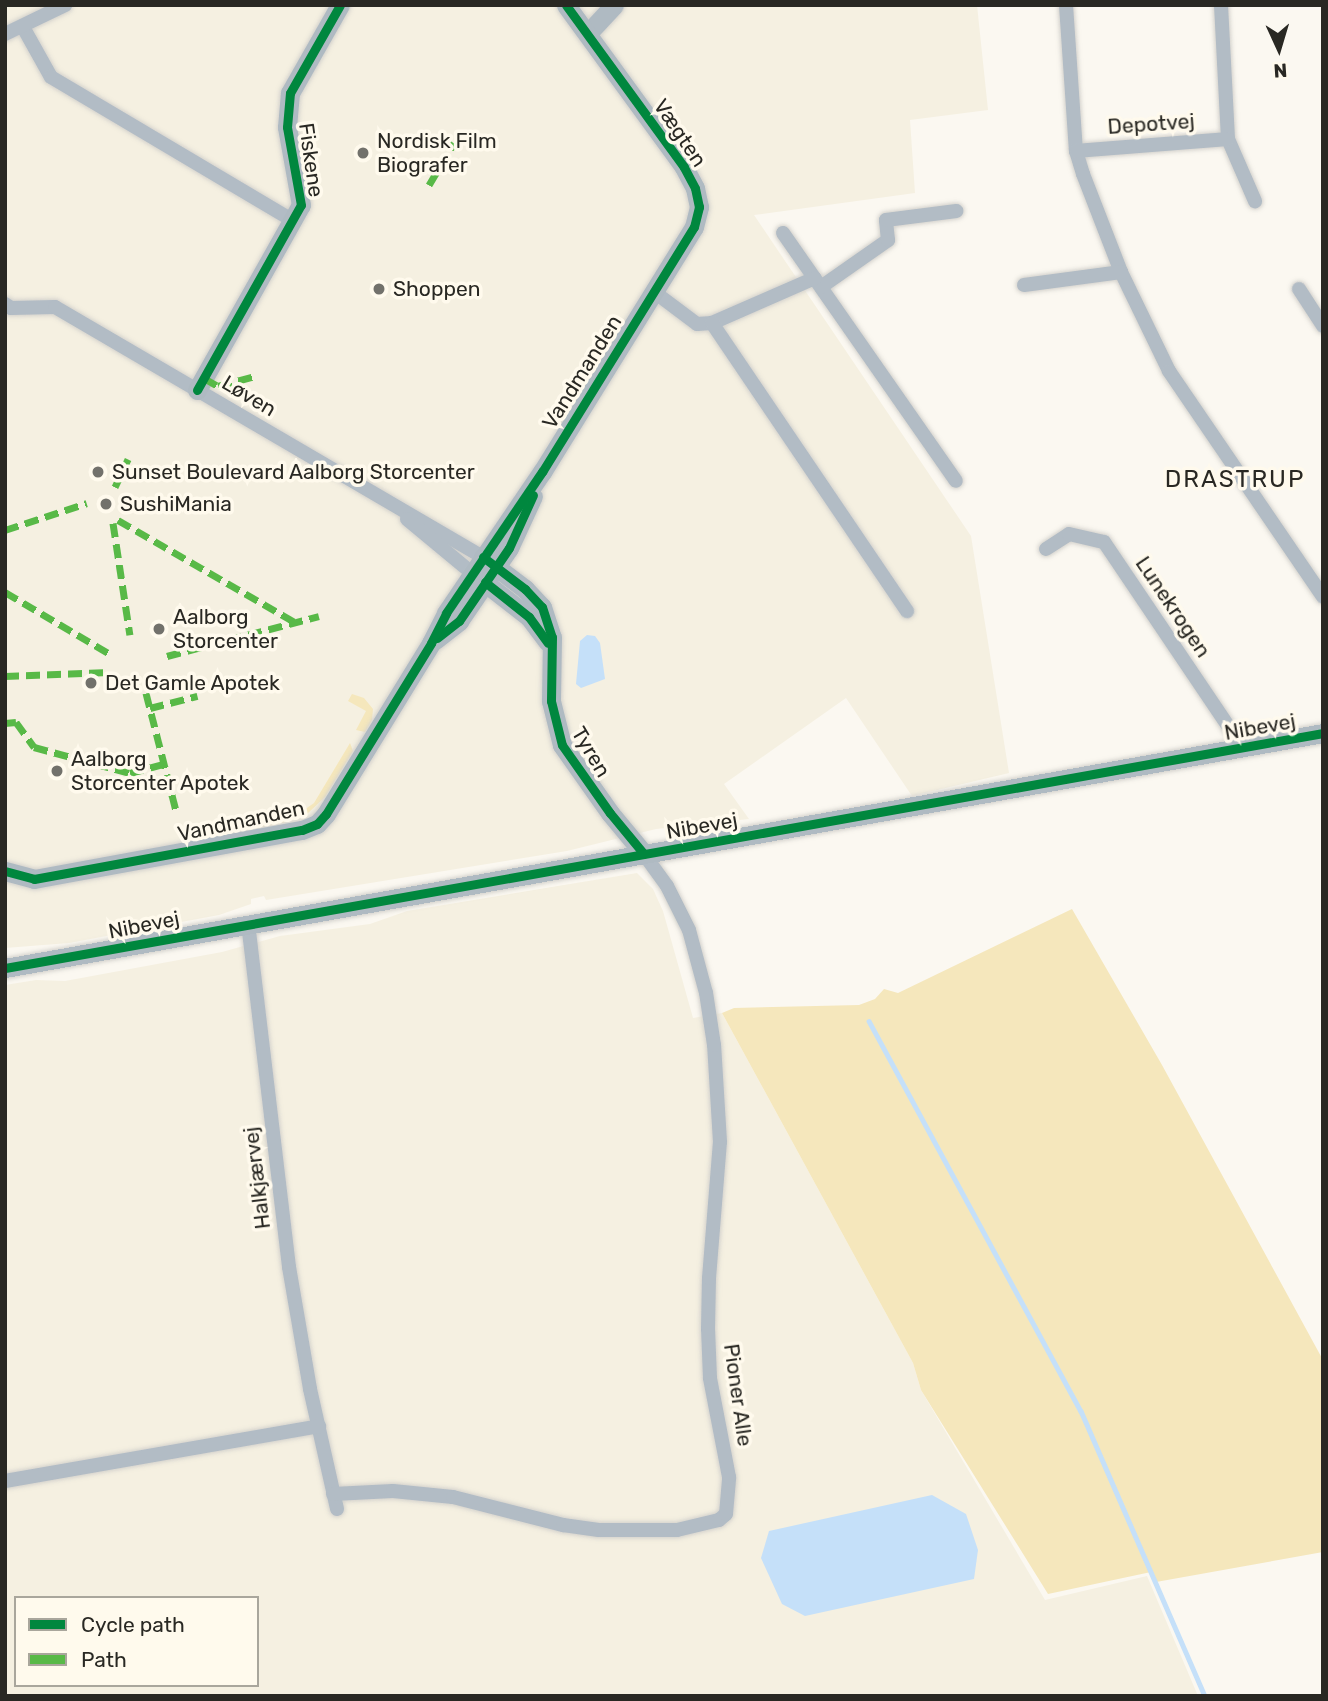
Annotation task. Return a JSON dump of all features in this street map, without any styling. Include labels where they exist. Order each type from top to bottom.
[{"type":"street","points":[[5,34],[65,5]]},
{"type":"street","name":"Fiskene","points":[[197,390],[301,205],[287,127],[290,93],[340,5]]},
{"type":"street","name":"Vægten","points":[[566,5],[684,167],[695,188],[699,207],[694,227],[653,291]]},
{"type":"street","points":[[588,33],[614,5]]},
{"type":"street","points":[[1066,5],[1076,150],[1121,272],[1169,371],[1323,597]]},
{"type":"street","points":[[1221,5],[1228,139],[1255,201]]},
{"type":"street","points":[[23,27],[51,77],[294,221]]},
{"type":"street","name":"Depotvej","points":[[1076,150],[1228,139]]},
{"type":"street","points":[[653,291],[697,324],[712,323],[818,283],[888,240],[886,220],[956,211]]},
{"type":"street","points":[[783,233],[956,481]]},
{"type":"street","points":[[1024,285],[1121,272]]},
{"type":"street","points":[[1299,289],[1323,326]]},
{"type":"street","name":"Vandmanden","points":[[5,871],[34,879],[302,830],[317,824],[431,643],[484,570],[522,524],[542,472],[653,291]]},
{"type":"street","name":"Løven","points":[[5,304],[11,308],[55,307],[393,506],[484,570]]},
{"type":"street","points":[[712,323],[907,611]]},
{"type":"street","name":"Lunekrogen","points":[[1046,549],[1069,534],[1104,542],[1243,748]]},
{"type":"street","name":"Tyren","points":[[484,570],[533,596],[542,607],[550,630],[551,701],[562,745],[610,814],[644,854]]},
{"type":"street","name":"Nibevej","points":[[5,968],[1323,733]]},
{"type":"street","name":"Pioner Alle","points":[[332,1494],[393,1490],[453,1497],[563,1525],[598,1530],[677,1530],[719,1520],[726,1514],[729,1477],[710,1378],[708,1329],[709,1278],[720,1142],[714,1045],[706,993],[689,930],[667,886],[644,854]]},
{"type":"street","name":"Halkjærvej","points":[[248,923],[289,1267],[337,1509]]},
{"type":"street","points":[[5,1481],[319,1426]]},
{"type":"shaded area","points":[[5,5],[977,5],[988,110],[910,120],[915,193],[754,215],[971,536],[1009,773],[912,796],[846,698],[724,784],[749,819],[656,829],[567,851],[266,900],[264,896],[251,899],[251,904],[219,915],[69,943],[5,948]]},
{"type":"shaded area","points":[[352,694],[364,698],[373,709],[372,720],[365,732],[356,730],[366,711],[348,701]]},
{"type":"shaded area","points":[[350,743],[353,751],[325,797],[307,814],[286,822],[204,838],[193,834],[208,829],[207,823],[210,822],[213,831],[304,810],[314,803]]},
{"type":"shaded area","points":[[637,873],[653,889],[663,911],[693,1018],[722,1013],[913,1363],[921,1390],[1045,1600],[1147,1576],[1198,1696],[5,1696],[5,985],[36,980],[65,981],[222,952],[280,936],[370,924],[407,911]]},
{"type":"shaded area","points":[[1072,909],[1162,1065],[1323,1360],[1323,1552],[1156,1582],[1151,1572],[1048,1594],[921,1390],[913,1363],[722,1013],[734,1008],[859,1005],[875,999],[884,989],[898,993]]},
{"type":"water","points":[[587,635],[595,636],[600,643],[605,679],[581,688],[576,684],[580,641]]},
{"type":"water","points":[[932,1495],[966,1514],[978,1550],[974,1579],[805,1616],[782,1604],[761,1558],[769,1531]]},
{"type":"waterway","points":[[869,1021],[1081,1411],[1205,1696]]},
{"type":"marked path","points":[[429,185],[454,143]]},
{"type":"marked path","points":[[204,378],[218,386],[256,376]]},
{"type":"marked path","points":[[115,487],[128,459]]},
{"type":"marked path","points":[[5,530],[87,503]]},
{"type":"marked path","points":[[118,520],[295,622]]},
{"type":"marked path","points":[[113,523],[130,635]]},
{"type":"marked path","points":[[5,592],[110,654]]},
{"type":"marked path","points":[[167,656],[319,616]]},
{"type":"marked path","points":[[5,676],[109,672]]},
{"type":"marked path","points":[[146,693],[176,811]]},
{"type":"marked path","points":[[150,708],[197,696]]},
{"type":"marked path","points":[[5,723],[16,722],[34,747],[130,773],[164,764]]},
{"type":"cycle path","points":[[197,390],[301,205],[287,127],[290,93],[340,5]]},
{"type":"cycle path","points":[[5,871],[34,879],[302,830],[317,824],[326,814],[431,643],[446,613],[542,472],[694,227],[699,207],[695,188],[684,167],[566,5]]},
{"type":"cycle path","points":[[437,638],[459,621],[509,548],[533,495]]},
{"type":"cycle path","points":[[483,557],[525,589],[542,607],[552,637],[551,701],[562,745],[610,813],[644,854]]},
{"type":"cycle path","points":[[485,582],[529,617],[548,643]]},
{"type":"cycle path","points":[[5,968],[1323,733]]},
{"type":"place","name":"Nordisk Film Biografer","points":[[363,153]]},
{"type":"place","name":"Shoppen","points":[[379,289]]},
{"type":"place","name":"Sunset Boulevard Aalborg Storcenter","points":[[98,472]]},
{"type":"place","name":"SushiMania","points":[[106,504]]},
{"type":"place","name":"Aalborg Storcenter","points":[[159,629]]},
{"type":"place","name":"Det Gamle Apotek","points":[[91,683]]},
{"type":"place","name":"Aalborg Storcenter Apotek","points":[[57,771]]},
{"type":"district","name":"DRASTRUP","points":[[1235,480]]}]
